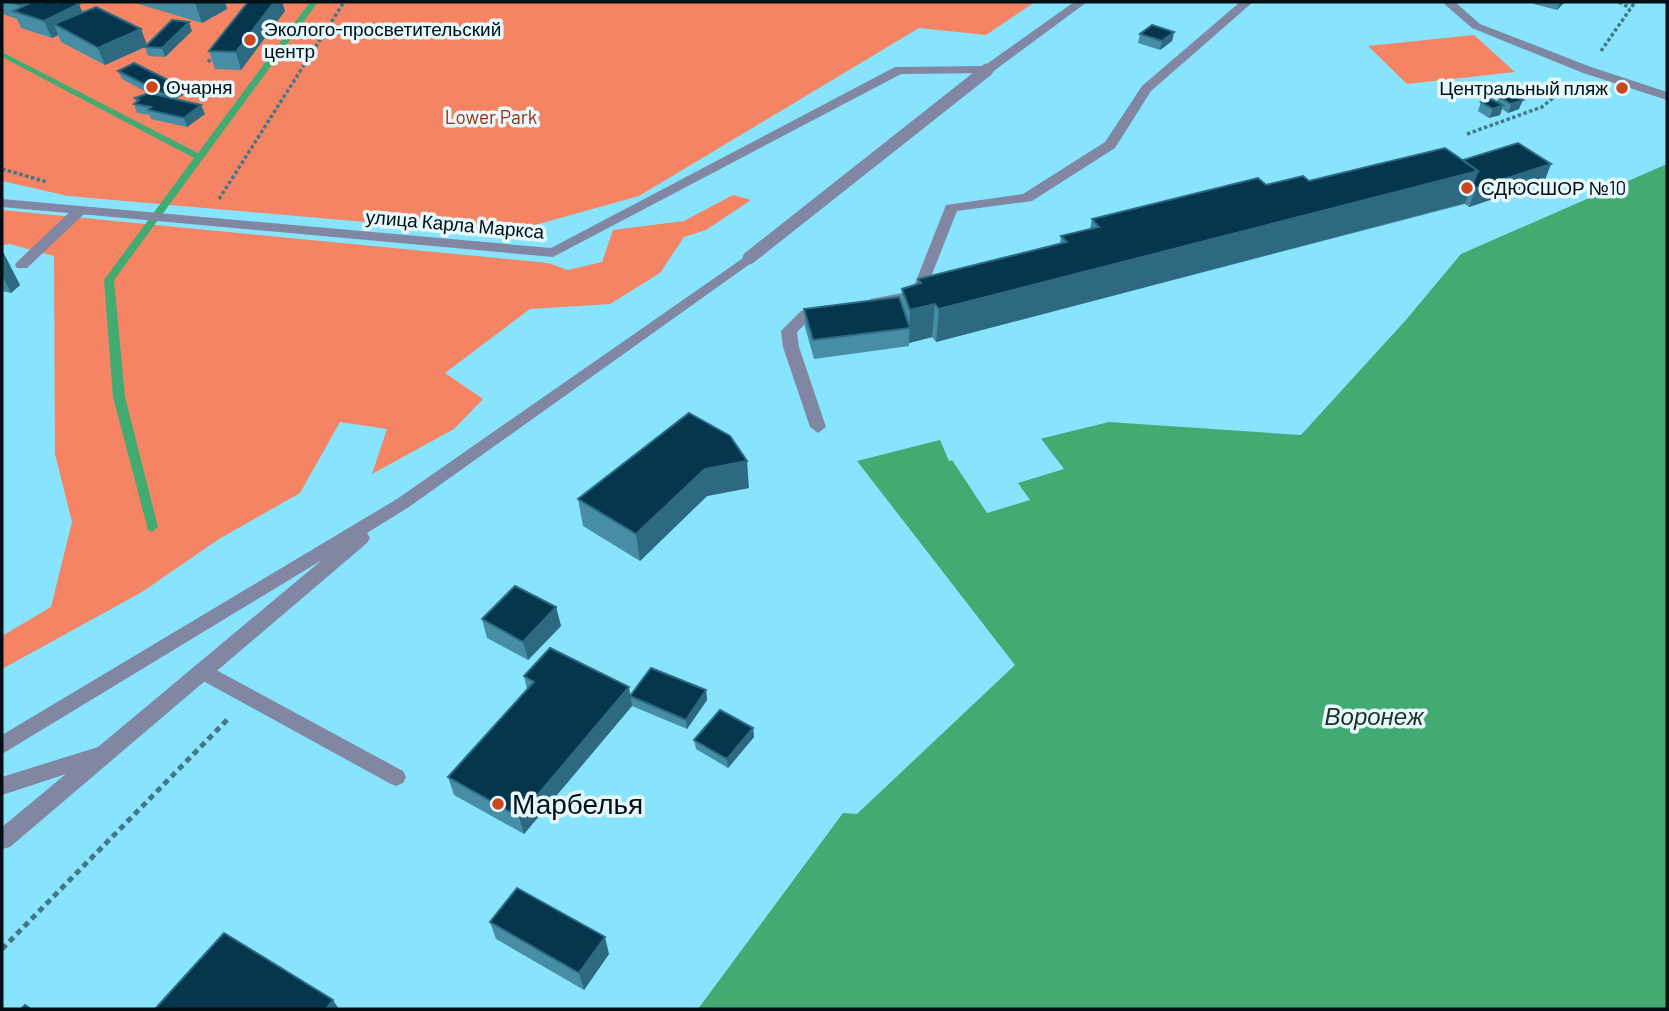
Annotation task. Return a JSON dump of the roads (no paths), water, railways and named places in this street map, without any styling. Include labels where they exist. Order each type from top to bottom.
[{"type":"street","points":[[2,745],[403,503],[749,258],[987,70],[1082,2]]},
{"type":"street","points":[[818,427],[791,347],[789,331],[806,314],[918,295],[951,208],[1027,198],[1110,145],[1146,89],[1247,2]]},
{"type":"street","points":[[1448,2],[1476,26],[1587,70],[1667,96]]},
{"type":"street","name":"улица Карла Маркса","points":[[2,203],[553,253],[899,70],[987,70]]},
{"type":"street","points":[[22,265],[79,211]]},
{"type":"street","points":[[2,839],[403,503]]},
{"type":"street","points":[[203,671],[396,777]]},
{"type":"street","points":[[2,786],[106,752]]},
{"type":"water","name":"Воронеж","points":[[1667,164],[1667,1009],[698,1009],[843,813],[857,814],[1015,665],[857,461],[940,440],[949,461],[1109,422],[1301,435],[1405,321],[1461,254]]},
{"type":"waterway","points":[[152,527],[119,397],[109,280],[314,2]]},
{"type":"waterway","points":[[2,54],[199,157]]},
{"type":"place","name":"Эколого-просветительский центр","points":[[250,40]]},
{"type":"place","name":"Очарня","points":[[152,87]]},
{"type":"place","name":"Центральный пляж","points":[[1622,88]]},
{"type":"place","name":"СДЮСШОР №10","points":[[1467,188]]},
{"type":"place","name":"Марбелья","points":[[498,804]]},
{"type":"park label","name":"Lower Park","points":[[491,117]]}]
